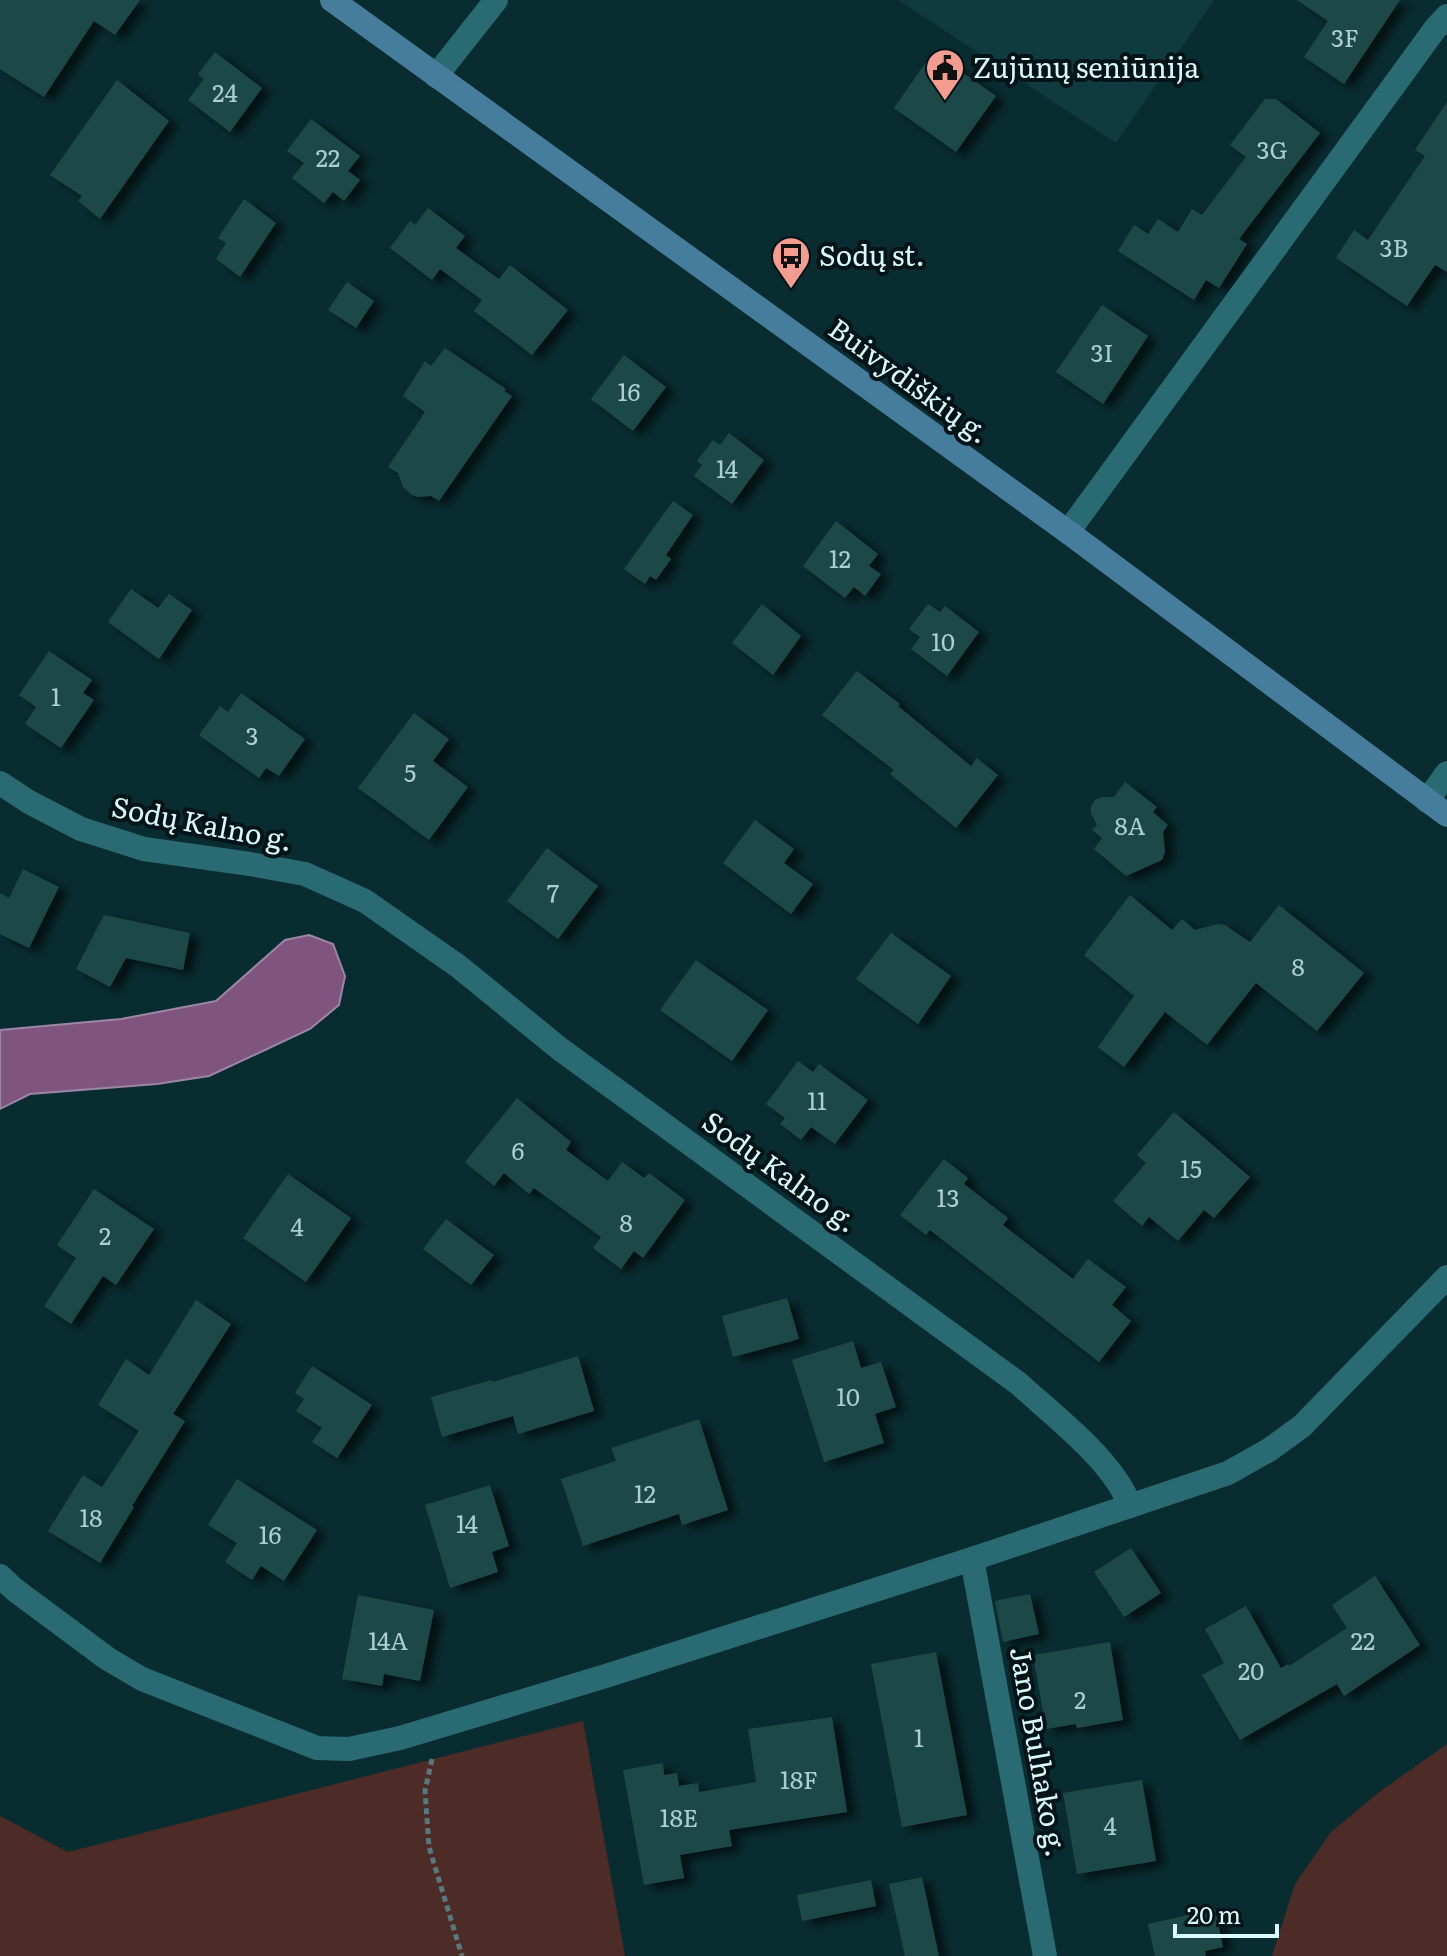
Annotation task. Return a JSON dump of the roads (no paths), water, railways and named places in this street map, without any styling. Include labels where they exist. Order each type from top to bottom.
[{"type":"main road","name":"Buivydiškių g.","points":[[332,0],[1068,532],[1447,815]]},
{"type":"street","points":[[436,76],[496,0]]},
{"type":"street","points":[[1068,532],[1447,16]]},
{"type":"street","points":[[1427,801],[1447,773]]},
{"type":"street","name":"Sodų Kalno g.","points":[[0,783],[81,829],[144,849],[305,874],[365,901],[458,966],[560,1049],[1018,1383],[1111,1472],[1130,1506]]},
{"type":"street","points":[[0,1576],[108,1659],[142,1679],[317,1748],[349,1749],[400,1738],[609,1675],[1228,1473],[1269,1450],[1302,1426],[1447,1277]]},
{"type":"street","name":"Jano Bulhako g.","points":[[972,1559],[1045,1956]]},
{"type":"place","name":"Zujūnų seniūnija","points":[[945,102]]},
{"type":"place","name":"Sodų st.","points":[[791,290]]}]
